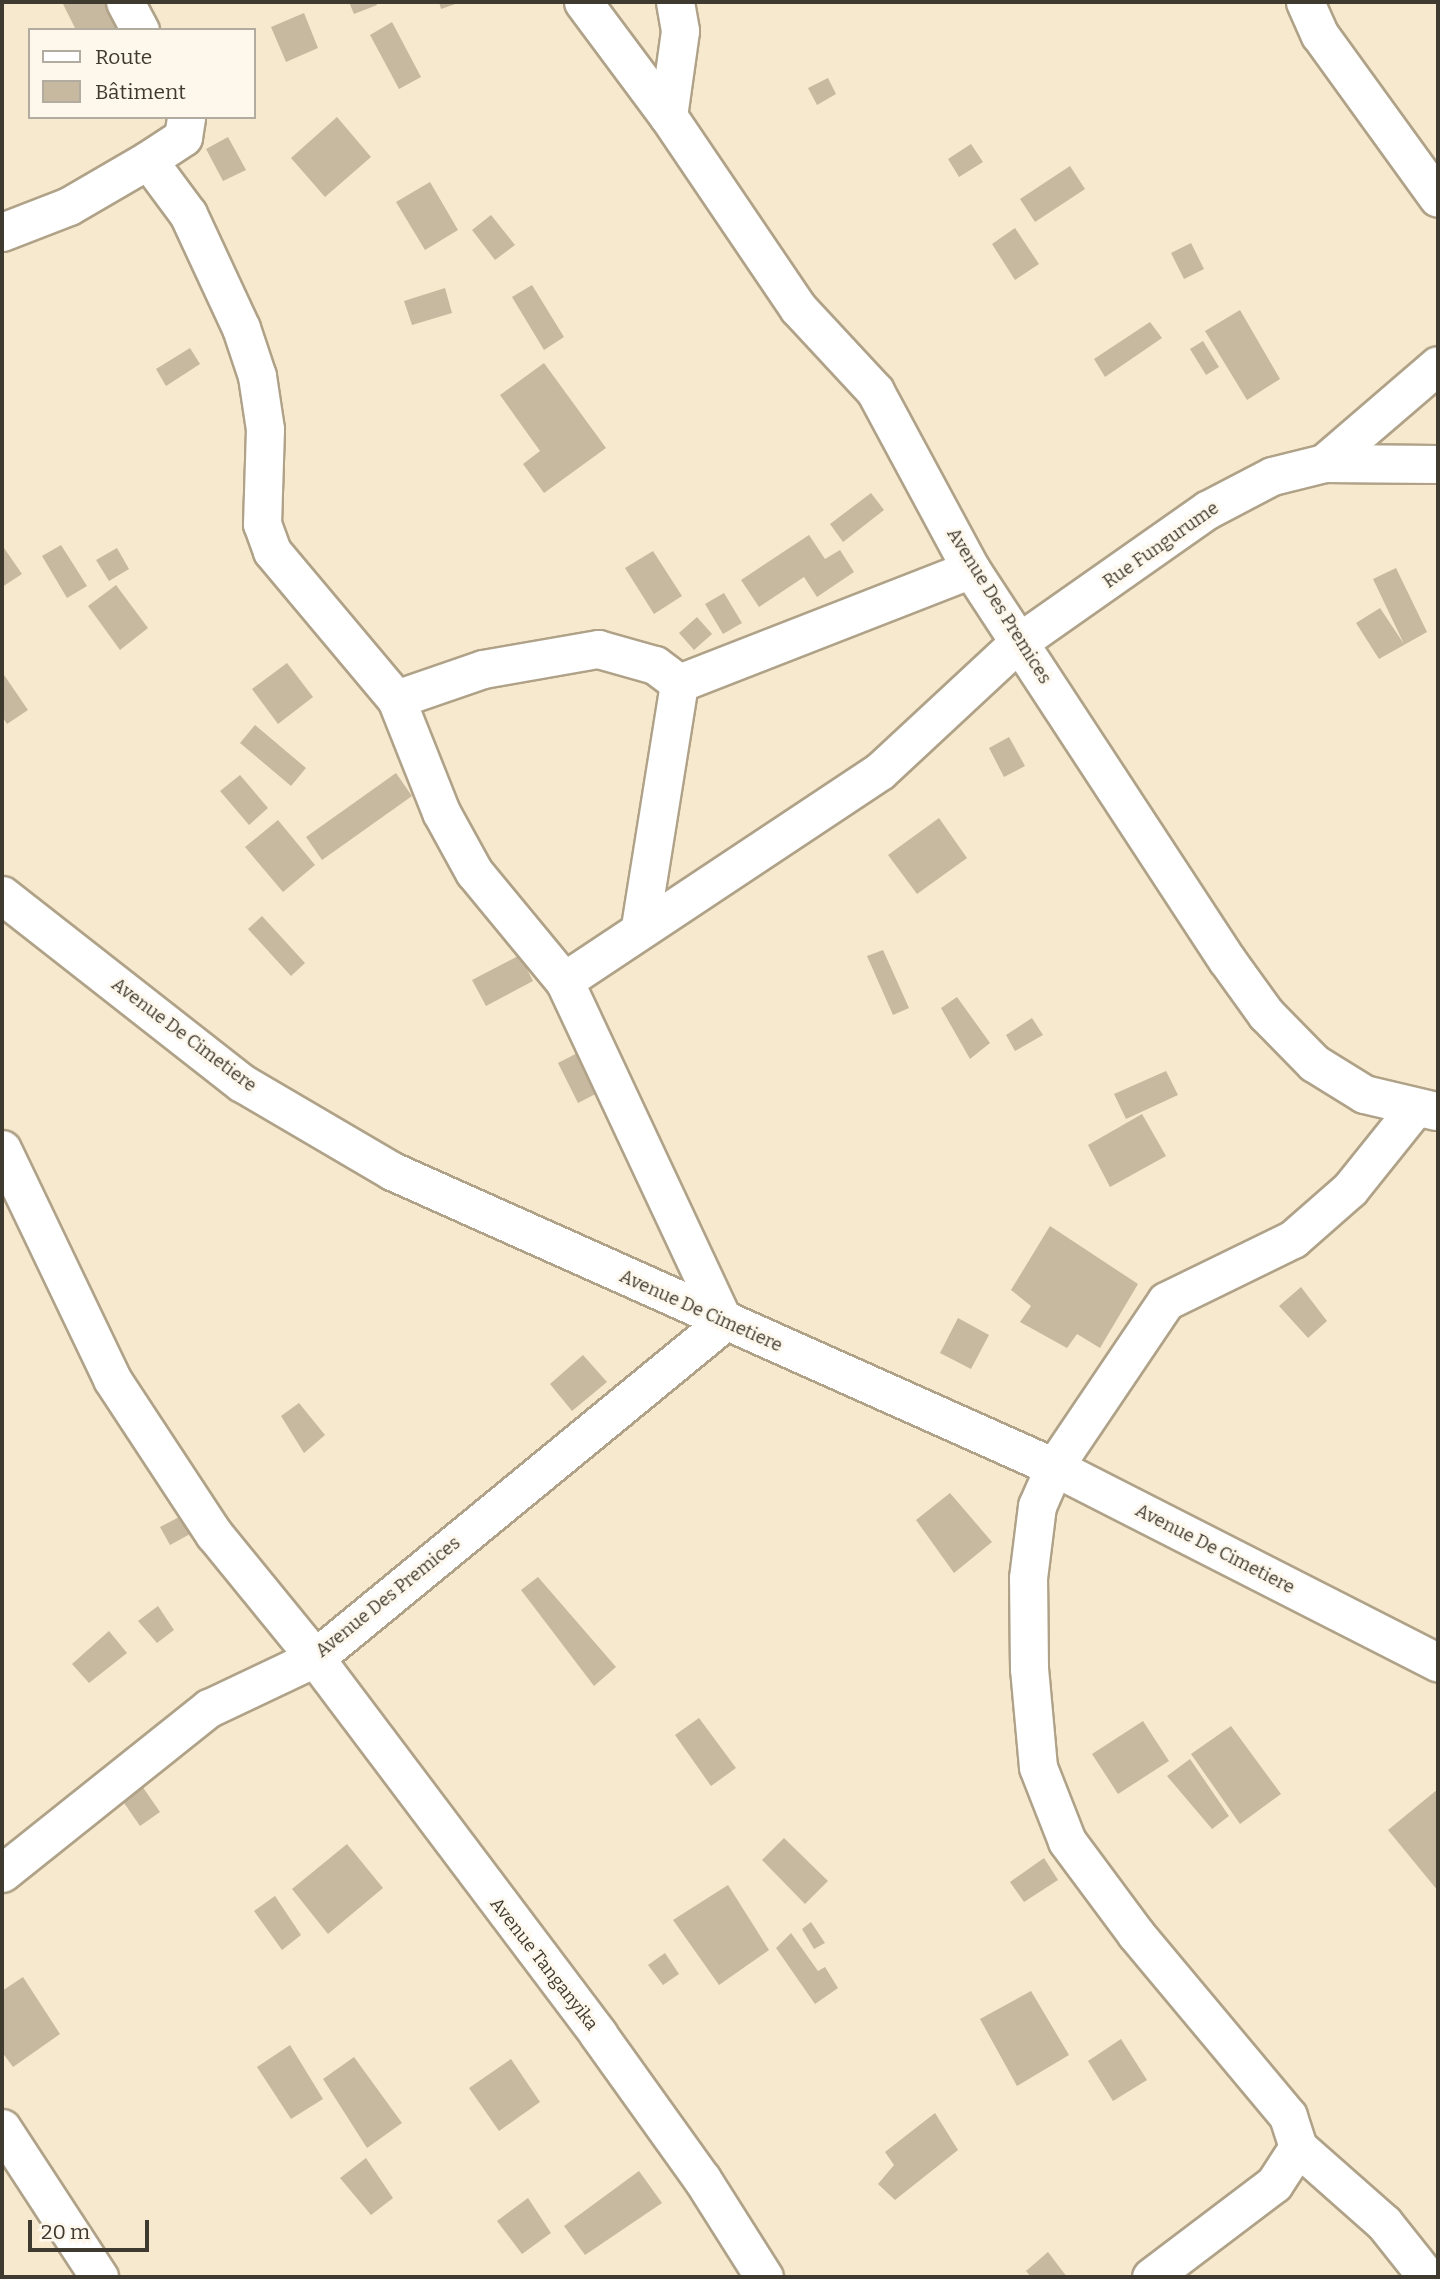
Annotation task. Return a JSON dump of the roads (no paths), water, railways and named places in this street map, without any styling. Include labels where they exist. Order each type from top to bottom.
[{"type":"street","points":[[125,2],[139,28]]},
{"type":"street","name":"Avenue Des Premices","points":[[583,2],[668,116],[797,308],[875,391],[971,569],[1266,1014],[1314,1063],[1364,1094],[1426,1110]]},
{"type":"street","points":[[668,116],[680,31],[675,2]]},
{"type":"street","points":[[1305,2],[1320,35],[1438,198]]},
{"type":"street","points":[[2,232],[69,206],[148,160],[183,137],[186,119]]},
{"type":"street","points":[[148,160],[188,214],[241,328],[257,376],[265,429],[262,524],[272,551],[396,699],[441,812],[474,872],[564,981],[724,1322]]},
{"type":"street","points":[[1324,463],[1438,365]]},
{"type":"street","name":"Rue Fungurume","points":[[564,981],[640,927],[880,771],[1019,642],[1207,510],[1272,476],[1324,463],[1438,464]]},
{"type":"street","points":[[678,683],[971,569]]},
{"type":"street","points":[[396,699],[483,668],[598,649],[655,665],[678,683]]},
{"type":"street","points":[[640,927],[678,683]]},
{"type":"street","name":"Avenue De Cimetiere","points":[[2,895],[242,1083],[391,1171],[724,1322],[1054,1467],[1438,1663]]},
{"type":"street","points":[[1426,1110],[1350,1189],[1293,1239],[1166,1301],[1054,1467],[1037,1506],[1028,1578],[1038,1767],[1067,1840],[1136,1934],[1288,2116],[1298,2147],[1384,2222],[1427,2277]]},
{"type":"street","name":"Avenue Tanganyika","points":[[2,1149],[112,1379],[214,1534],[315,1658],[598,2034],[702,2179],[764,2277]]},
{"type":"street","name":"Avenue Des Premices","points":[[2,1873],[209,1709],[315,1658],[724,1322]]},
{"type":"street","points":[[2,2128],[99,2277]]},
{"type":"street","points":[[1151,2277],[1273,2184],[1298,2147]]}]
